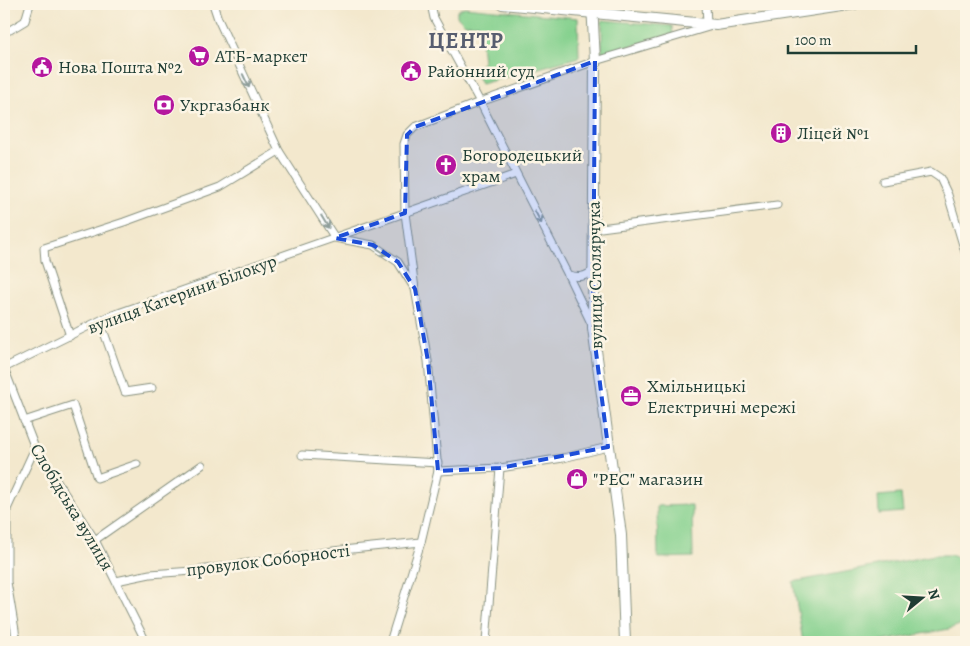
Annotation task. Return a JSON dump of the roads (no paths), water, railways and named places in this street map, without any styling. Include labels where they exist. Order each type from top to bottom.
[{"type":"main road","points":[[502,4],[593,8],[711,25],[855,4]]},
{"type":"main road","name":"вулиця Столярчука","points":[[593,8],[595,61],[593,328],[621,535],[625,642]]},
{"type":"street","points":[[4,28],[10,30],[25,21],[30,4]]},
{"type":"street","points":[[213,4],[218,19],[279,151],[335,238],[373,245],[398,262],[415,289]]},
{"type":"street","points":[[431,4],[434,18],[480,102],[593,328]]},
{"type":"street","points":[[390,642],[421,542],[438,472],[428,361],[415,289],[405,213],[404,144],[408,135],[416,127],[480,102],[595,61],[711,25],[706,4]]},
{"type":"street","points":[[70,336],[45,261],[44,248],[124,222],[220,187],[279,151]]},
{"type":"street","points":[[883,181],[931,172],[940,178],[948,195],[966,254]]},
{"type":"street","name":"вулиця Катерини Білокур","points":[[4,368],[100,321],[516,174]]},
{"type":"street","points":[[593,229],[777,205]]},
{"type":"street","points":[[568,275],[578,278],[586,276],[594,270]]},
{"type":"street","points":[[100,321],[125,392],[152,388]]},
{"type":"street","name":"Слобідська вулиця","points":[[4,368],[35,448],[95,540],[146,642]]},
{"type":"street","points":[[24,421],[73,405],[97,478],[137,464]]},
{"type":"street","points":[[438,472],[500,468],[563,458],[608,447]]},
{"type":"street","points":[[16,642],[16,630],[7,582],[7,509],[35,448]]},
{"type":"street","points":[[302,454],[438,463]]},
{"type":"street","points":[[95,540],[202,465]]},
{"type":"street","points":[[486,642],[500,468]]},
{"type":"street","name":"провулок Соборності","points":[[116,582],[150,574],[193,571],[333,551],[421,542]]},
{"type":"place","name":"АТБ-маркет","points":[[199,56]]},
{"type":"place","name":"Нова Пошта №2","points":[[42,67]]},
{"type":"place","name":"Районний суд","points":[[411,71]]},
{"type":"place","name":"Укргазбанк","points":[[164,105]]},
{"type":"place","name":"Ліцей №1","points":[[781,133]]},
{"type":"place","name":"Богородецький храм","points":[[446,165]]},
{"type":"place","name":"Хмільницькі Електричні мережі","points":[[631,396]]},
{"type":"place","name":"\"РЕС\" магазин","points":[[577,479]]},
{"type":"district","name":"ЦЕНТР","points":[[466,40]]}]
